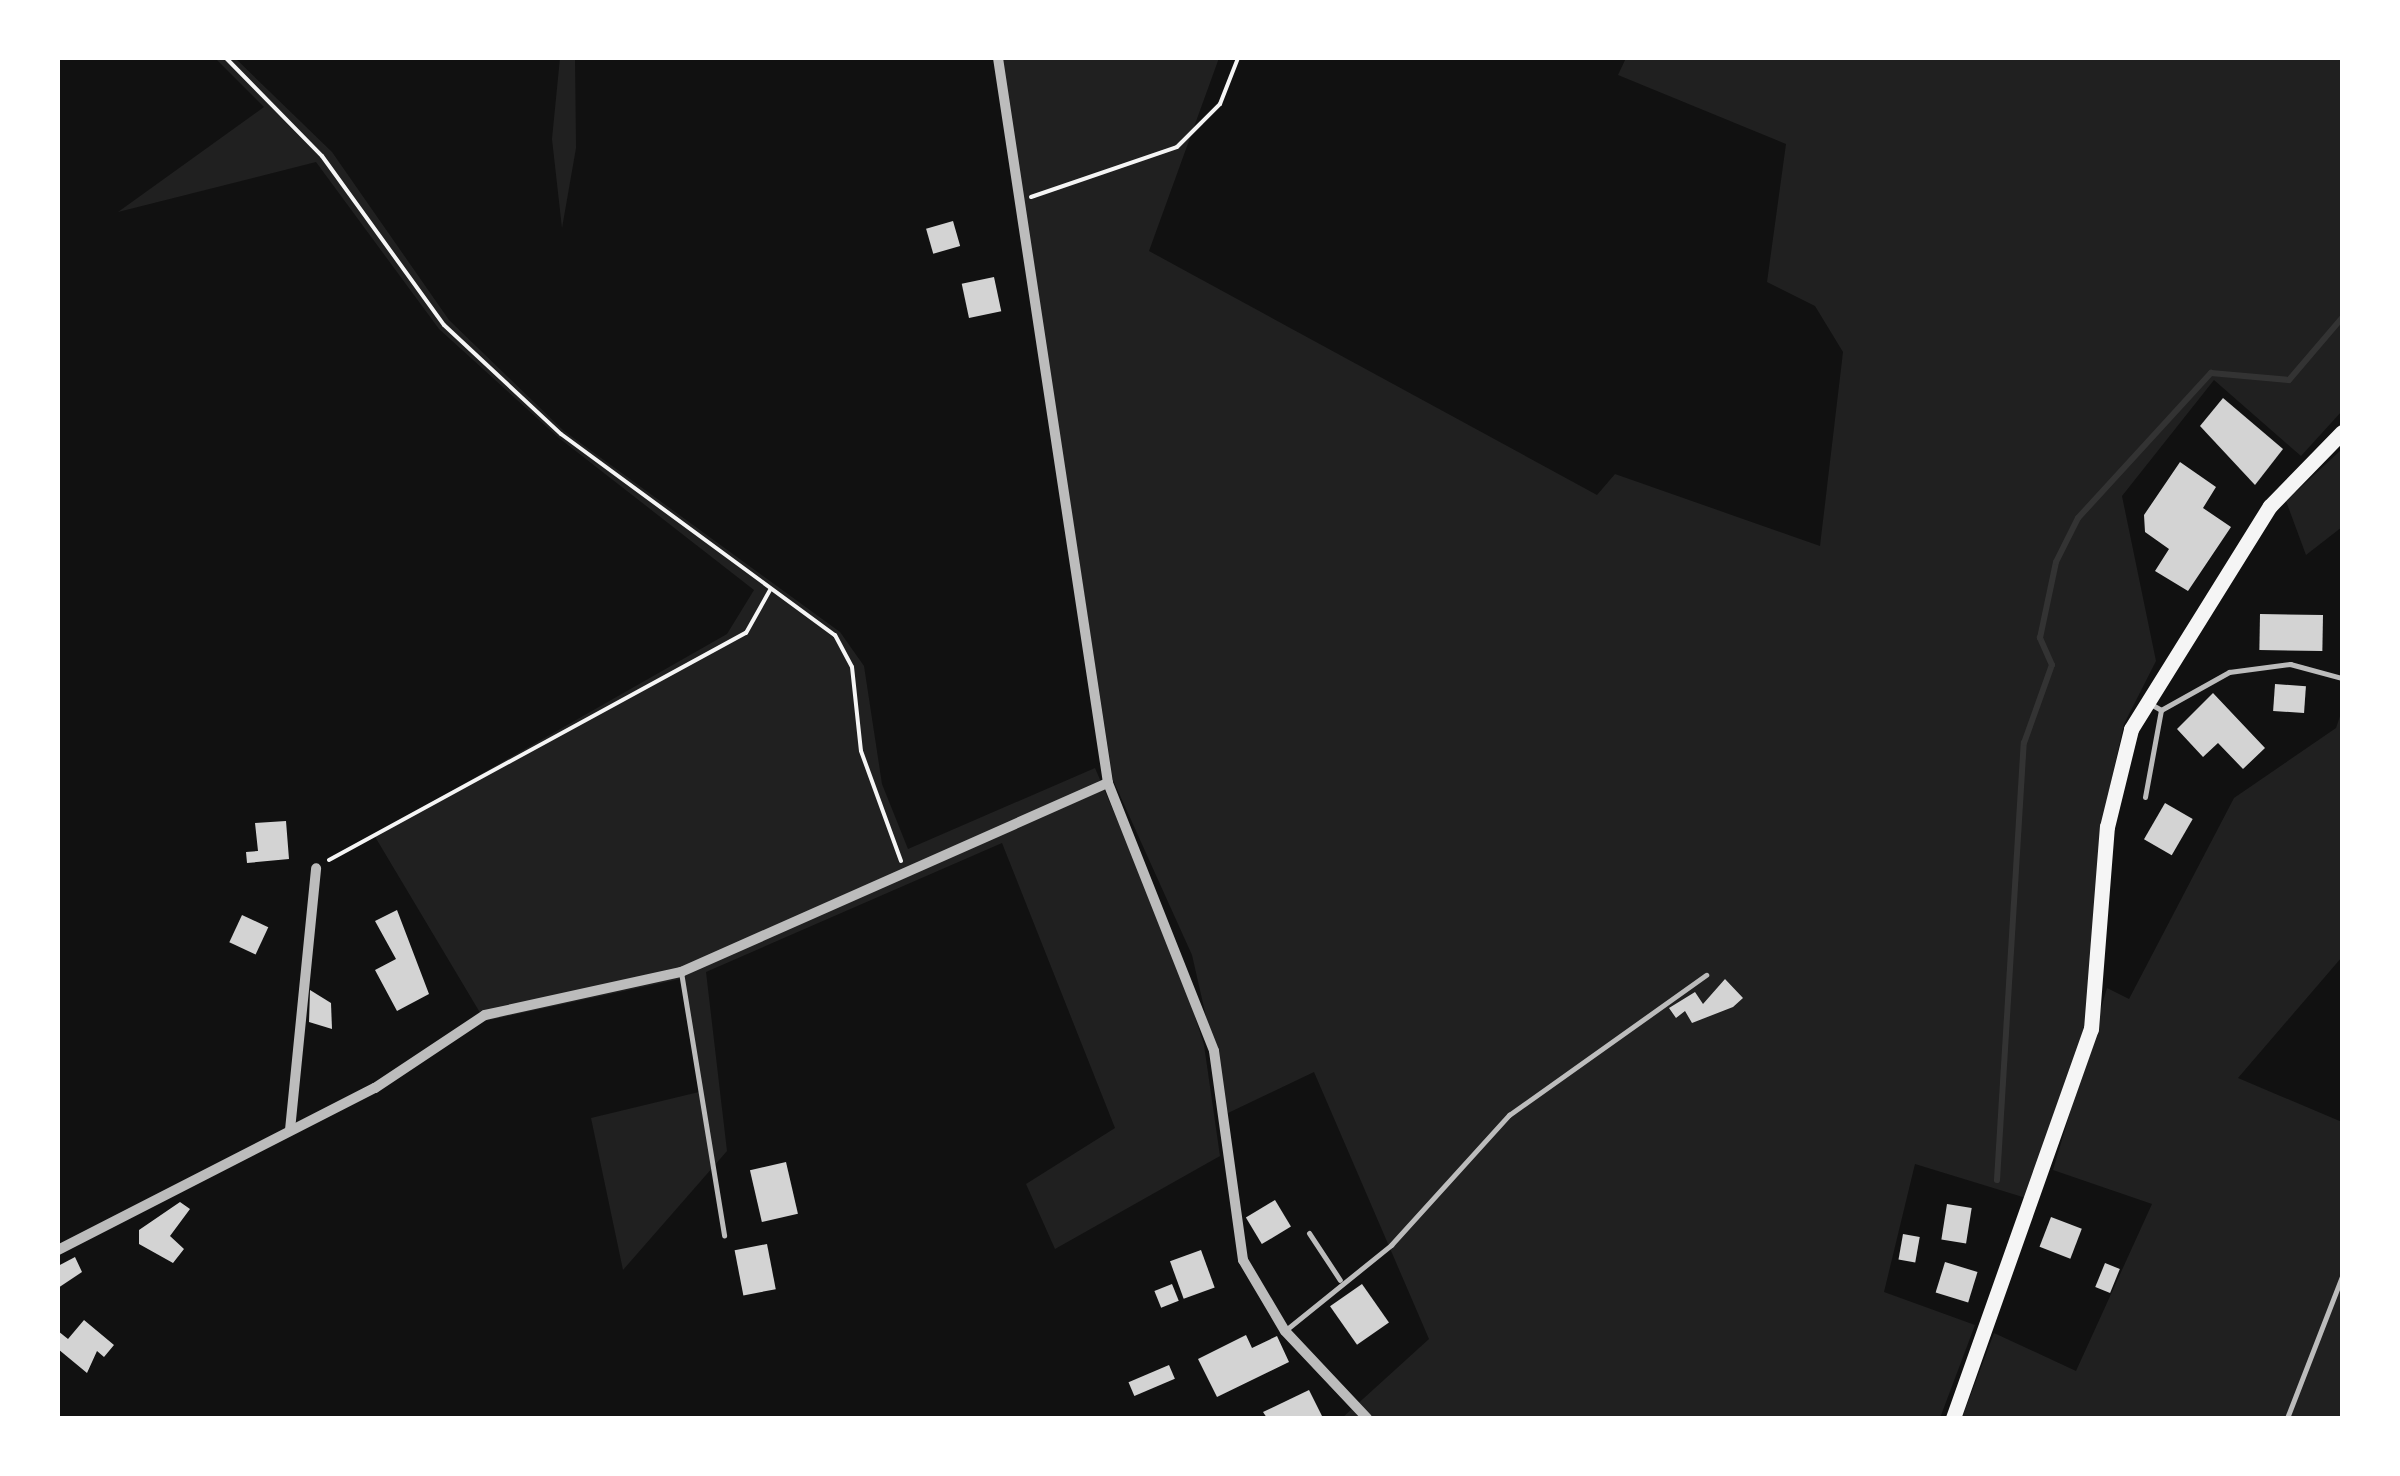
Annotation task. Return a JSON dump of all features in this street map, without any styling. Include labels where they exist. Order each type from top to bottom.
[{"type":"main road","points":[[1953,1418],[2091,1028],[2107,828],[2144,701],[2270,506],[2342,432]]},
{"type":"street","points":[[998,58],[1108,782],[1185,959],[1214,1051],[1243,1260],[1285,1331],[1367,1418]]},
{"type":"street","points":[[58,1250],[290,1130],[485,1016],[681,972],[1108,782]]},
{"type":"street","points":[[290,1130],[316,868]]},
{"type":"lane","points":[[2160,710],[2230,672],[2290,664],[2342,678]]},
{"type":"lane","points":[[2144,701],[2160,710]]},
{"type":"lane","points":[[2145,796],[2160,710]]},
{"type":"lane","points":[[681,972],[724,1236]]},
{"type":"lane","points":[[1285,1331],[1340,1280],[1391,1245],[1510,1115],[1706,975]]},
{"type":"lane","points":[[1309,1233],[1340,1280]]},
{"type":"lane","points":[[2287,1418],[2342,1276]]},
{"type":"path","points":[[226,58],[322,156],[444,325],[561,434],[835,635],[852,668],[860,752],[906,875]]},
{"type":"path","points":[[1018,200],[1177,147],[1220,104],[1238,58]]},
{"type":"path","points":[[316,868],[746,633],[770,590]]},
{"type":"shaded area","points":[[215,58],[235,58],[332,152],[449,320],[564,431],[840,632],[864,666],[882,784],[908,849],[1095,768],[1176,957],[1204,1045],[1220,1156],[1055,1249],[1026,1184],[1115,1128],[1002,843],[706,972],[727,1151],[623,1270],[591,1118],[699,1092],[680,979],[485,1021],[374,835],[727,634],[754,590],[559,438],[439,329],[316,162],[118,212],[264,107]]},
{"type":"shaded area","points":[[560,58],[575,58],[576,148],[562,228],[552,139]]},
{"type":"shaded area","points":[[1001,58],[1219,58],[1149,251],[1597,495],[1615,474],[1820,546],[1843,352],[1815,306],[1767,282],[1786,144],[1618,75],[1626,58],[2342,58],[2342,411],[2301,456],[2214,380],[2122,496],[2156,661],[2124,724],[2101,827],[2085,1028],[2026,1198],[1915,1164],[1884,1292],[1975,1325],[1940,1418],[1342,1418],[1429,1339],[1314,1072],[1228,1113],[1192,955],[1113,780]]},
{"type":"shaded area","points":[[2342,449],[2342,527],[2306,555],[2286,501]]},
{"type":"shaded area","points":[[2342,710],[2342,957],[2238,1078],[2342,1122],[2342,1418],[1962,1418],[1994,1333],[2076,1371],[2152,1204],[2053,1170],[2107,988],[2129,999],[2234,798],[2336,728]]},
{"type":"building","points":[[953,221],[960,246],[933,254],[926,229]]},
{"type":"building","points":[[994,277],[1001,311],[969,318],[962,284]]},
{"type":"building","points":[[2223,398],[2283,449],[2255,485],[2200,426]]},
{"type":"building","points":[[2180,462],[2216,487],[2203,508],[2231,527],[2188,591],[2155,571],[2169,549],[2145,532],[2144,515]]},
{"type":"building","points":[[2260,614],[2323,615],[2322,651],[2259,650]]},
{"type":"building","points":[[2275,684],[2306,686],[2304,713],[2273,711]]},
{"type":"building","points":[[2213,693],[2265,748],[2243,769],[2218,743],[2203,757],[2177,729]]},
{"type":"building","points":[[2165,803],[2193,819],[2172,855],[2144,839]]},
{"type":"building","points":[[286,821],[289,859],[247,863],[246,852],[258,851],[255,823]]},
{"type":"building","points":[[397,910],[429,994],[397,1011],[375,970],[396,959],[375,921]]},
{"type":"building","points":[[242,915],[268,927],[256,954],[229,942]]},
{"type":"building","points":[[1725,979],[1743,998],[1733,1007],[1692,1023],[1685,1011],[1676,1018],[1669,1008],[1695,992],[1703,1004]]},
{"type":"building","points":[[310,990],[331,1003],[332,1029],[309,1022]]},
{"type":"building","points":[[786,1162],[798,1214],[762,1222],[750,1170]]},
{"type":"building","points":[[1275,1200],[1291,1227],[1262,1244],[1246,1218]]},
{"type":"building","points":[[180,1202],[190,1209],[170,1236],[184,1249],[173,1263],[139,1244],[139,1230]]},
{"type":"building","points":[[1947,1204],[1972,1208],[1966,1243],[1941,1240]]},
{"type":"building","points":[[2051,1217],[2082,1229],[2070,1259],[2040,1247]]},
{"type":"building","points":[[1903,1234],[1920,1237],[1915,1263],[1898,1260]]},
{"type":"building","points":[[767,1244],[776,1289],[743,1295],[735,1250]]},
{"type":"building","points":[[1201,1250],[1215,1288],[1184,1299],[1170,1261]]},
{"type":"building","points":[[75,1257],[82,1272],[58,1288],[58,1266]]},
{"type":"building","points":[[1945,1262],[1978,1272],[1968,1303],[1936,1293]]},
{"type":"building","points":[[2105,1263],[2120,1269],[2110,1293],[2095,1287]]},
{"type":"building","points":[[1172,1284],[1179,1301],[1161,1308],[1154,1291]]},
{"type":"building","points":[[1362,1284],[1389,1323],[1357,1345],[1330,1306]]},
{"type":"building","points":[[84,1320],[114,1345],[104,1357],[97,1351],[87,1373],[58,1349],[58,1331],[68,1339]]},
{"type":"building","points":[[1246,1335],[1252,1348],[1277,1336],[1289,1362],[1217,1397],[1198,1359]]},
{"type":"building","points":[[1169,1365],[1175,1379],[1134,1396],[1128,1382]]},
{"type":"building","points":[[1309,1390],[1323,1418],[1267,1418],[1263,1412]]},
{"type":"waterway","points":[[1997,1180],[2024,743],[2052,665],[2040,638],[2056,562],[2078,518],[2211,373],[2289,380],[2342,318]]}]
